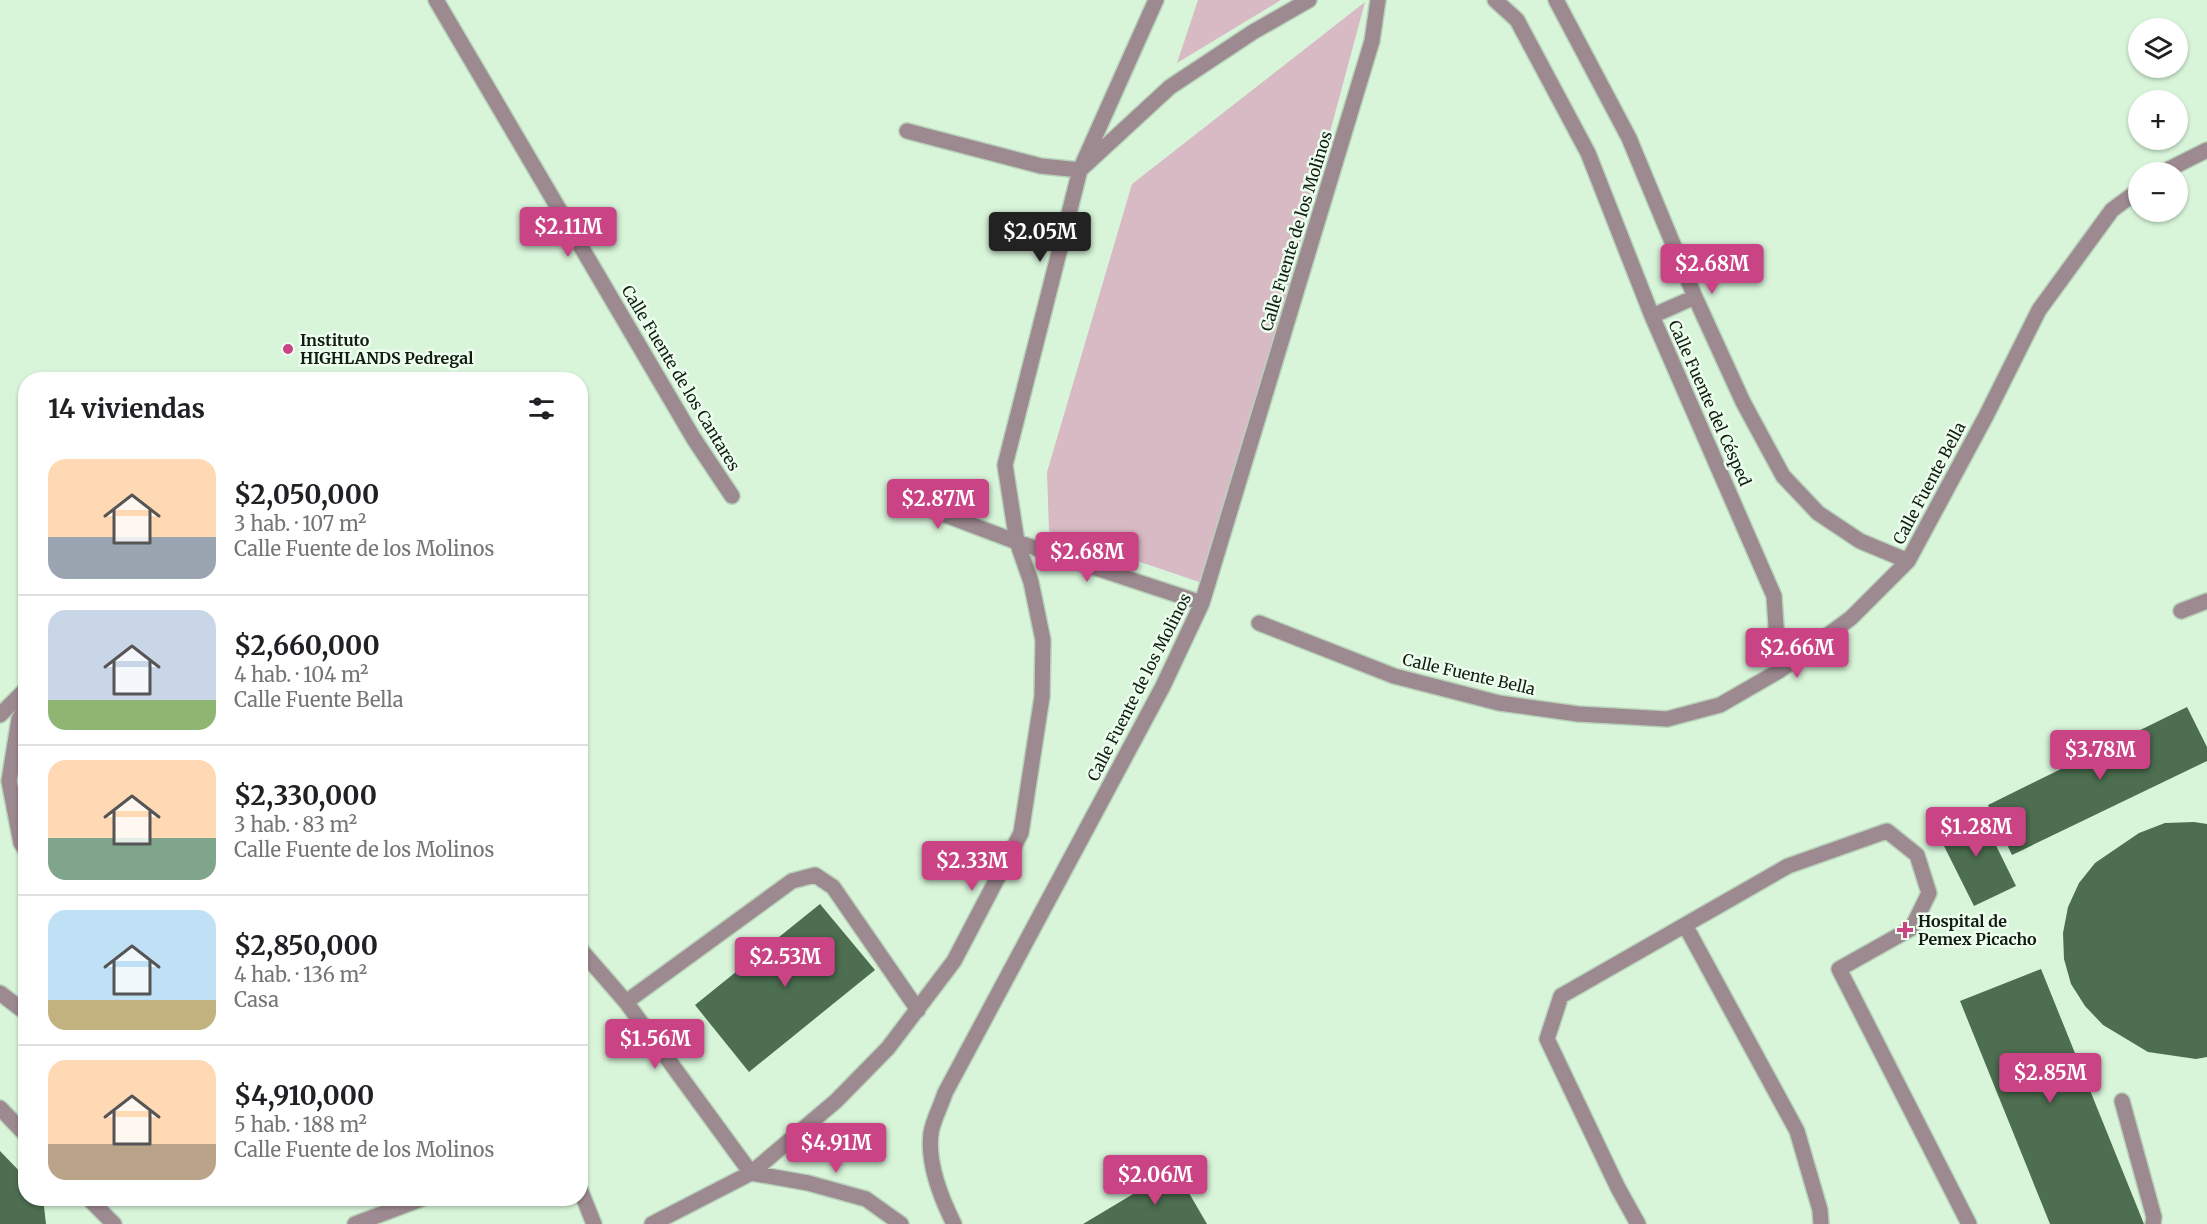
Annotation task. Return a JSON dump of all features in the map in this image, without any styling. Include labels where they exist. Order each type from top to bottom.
[{"type":"street","name":"Calle Fuente de los Cantares","points":[[436,0],[694,439],[732,496]]},
{"type":"street","points":[[652,1224],[751,1173],[836,1101],[888,1048],[954,961],[1021,833],[1042,697],[1043,640],[1031,582],[1017,542],[1005,465],[1080,170],[1156,0]]},
{"type":"street","points":[[907,131],[1041,166],[1080,170],[1170,87],[1253,32],[1309,0]]},
{"type":"street","name":"Calle Fuente de los Molinos","points":[[954,1224],[944,1203],[931,1153],[931,1132],[945,1093],[1163,686],[1203,603],[1372,41],[1378,0]]},
{"type":"street","name":"Calle Fuente del Césped","points":[[1495,0],[1517,20],[1588,153],[1652,316],[1774,596],[1779,671]]},
{"type":"street","name":"Calle Fuente del Césped","points":[[1556,0],[1629,138],[1695,297],[1743,402],[1784,476],[1827,519],[1860,542],[1908,561]]},
{"type":"street","points":[[2183,162],[2207,150]]},
{"type":"street","name":"Calle Fuente Bella","points":[[1259,623],[1394,676],[1499,703],[1578,714],[1667,719],[1720,705],[1779,671],[1851,618],[1908,561],[1986,416],[2039,310],[2112,210],[2128,198]]},
{"type":"street","points":[[1652,316],[1695,297]]},
{"type":"street","points":[[903,500],[1017,542],[1203,603]]},
{"type":"street","points":[[2181,611],[2207,601]]},
{"type":"street","points":[[0,715],[18,697]]},
{"type":"street","points":[[18,725],[9,781],[18,828]]},
{"type":"street","points":[[1638,1224],[1618,1188],[1547,1039],[1561,996],[1788,866],[1887,831],[1917,855],[1929,894],[1912,928],[1839,969],[1969,1224]]},
{"type":"street","points":[[626,1002],[792,881],[815,875],[833,887],[918,1010]]},
{"type":"street","points":[[1685,925],[1797,1131],[1820,1210],[1821,1224]]},
{"type":"street","points":[[588,958],[626,1002],[751,1173],[808,1183],[866,1199],[901,1224]]},
{"type":"street","points":[[0,993],[18,1007]]},
{"type":"street","points":[[2122,1101],[2154,1217],[2153,1224]]},
{"type":"street","points":[[0,1108],[18,1127]]},
{"type":"street","points":[[96,1206],[114,1224]]},
{"type":"street","points":[[355,1224],[403,1206]]},
{"type":"street","points":[[587,1206],[594,1224]]},
{"type":"shaded area","points":[[1198,0],[1281,0],[1177,63]]},
{"type":"shaded area","points":[[1365,2],[1208,585],[1049,531],[1047,472],[1132,184]]},
{"type":"building","points":[[2187,707],[2207,747],[2207,761],[2012,855],[1988,805]]},
{"type":"building","points":[[1978,809],[2016,886],[1974,906],[1936,830]]},
{"type":"building","points":[[2165,823],[2207,824],[2207,1057],[2196,1059],[2148,1052],[2103,1025],[2085,1006],[2071,984],[2064,959],[2063,933],[2068,907],[2079,883],[2095,863],[2139,833]]},
{"type":"building","points":[[820,904],[875,970],[749,1072],[695,1005]]},
{"type":"building","points":[[2041,969],[2144,1224],[2050,1224],[1960,1001]]},
{"type":"building","points":[[0,1151],[18,1170],[18,1206],[44,1206],[46,1224],[0,1224]]},
{"type":"building","points":[[1175,1169],[1207,1224],[1083,1224]]},
{"type":"place","name":"Instituto HIGHLANDS Pedregal","points":[[288,349]]},
{"type":"place","name":"Hospital de Pemex Picacho","points":[[1905,930]]}]
